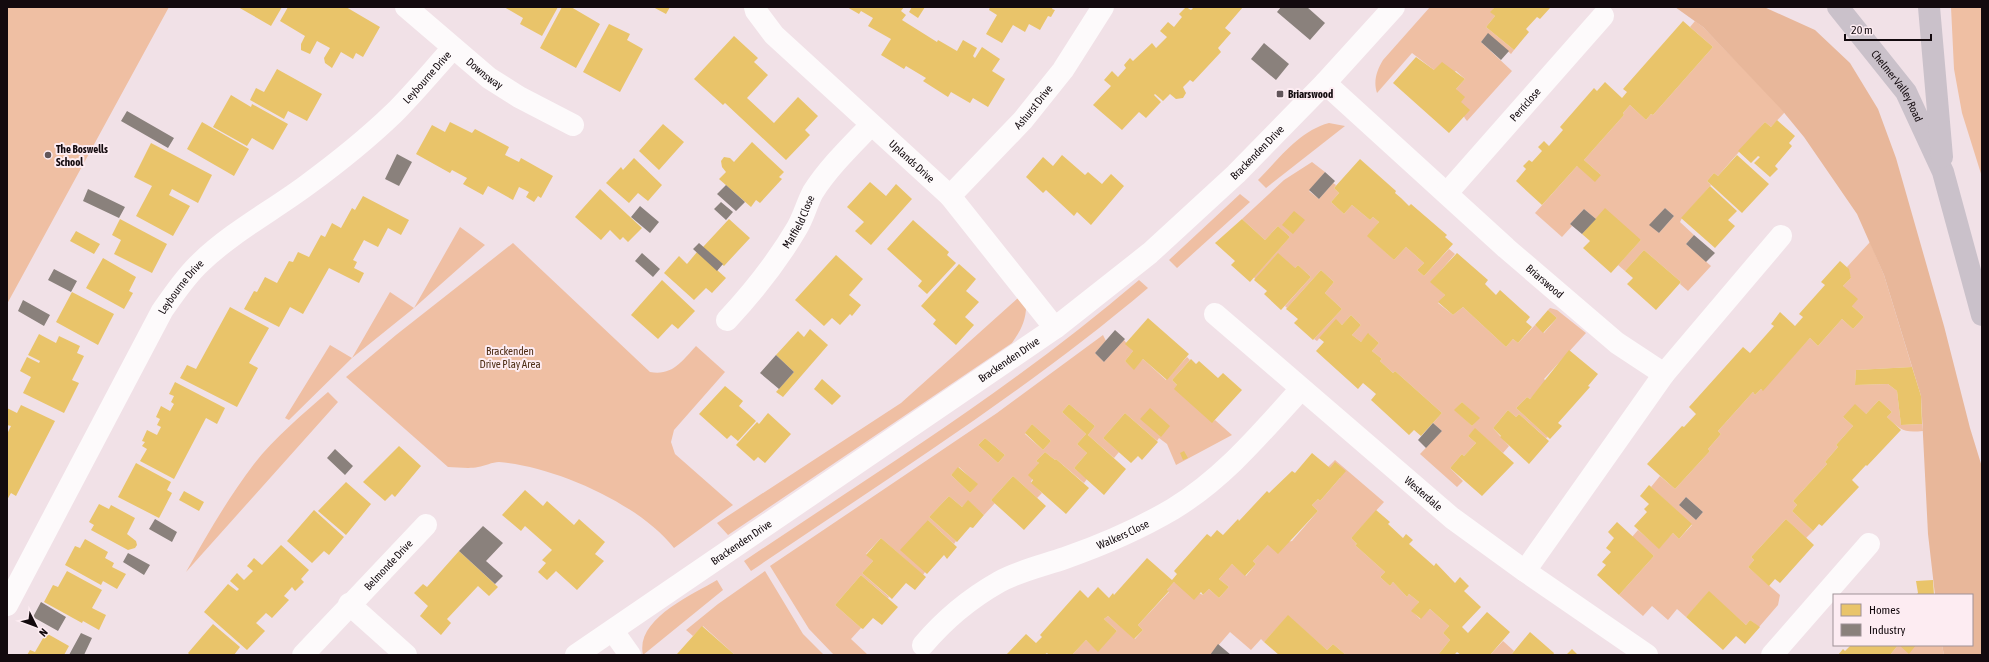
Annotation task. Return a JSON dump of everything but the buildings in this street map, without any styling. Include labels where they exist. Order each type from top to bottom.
[{"type":"main road","name":"Chelmer Valley Road","points":[[1838,7],[1906,92],[1943,172],[1982,315]]},
{"type":"main road","name":"Chelmer Valley Road","points":[[1930,7],[1943,172]]},
{"type":"street","name":"Downsway","points":[[406,7],[489,78],[518,97],[573,125]]},
{"type":"street","name":"Uplands Drive","points":[[755,7],[756,11],[774,35],[950,196],[1055,328]]},
{"type":"street","name":"Ashurst Drive","points":[[950,196],[1024,120],[1063,70],[1103,7]]},
{"type":"street","name":"Brackenden Drive","points":[[576,655],[1055,328],[1150,253],[1236,174],[1325,83],[1394,7]]},
{"type":"street","name":"Perriclose","points":[[1447,193],[1603,16]]},
{"type":"street","name":"Leybourne Drive","points":[[7,605],[162,311],[179,287],[200,263],[224,243],[251,222],[308,185],[376,129],[394,113],[453,48]]},
{"type":"street","name":"Briarswood","points":[[1325,83],[1506,248],[1617,343],[1664,374]]},
{"type":"street","name":"Matfield Close","points":[[727,320],[751,294],[776,262],[798,226],[813,192],[832,166],[871,124]]},
{"type":"street","points":[[1526,571],[1664,374],[1781,236]]},
{"type":"street","name":"Westerdale","points":[[1215,314],[1452,518],[1647,655]]},
{"type":"street","name":"Walkers Close","points":[[923,645],[942,623],[964,603],[1001,581],[1089,550],[1122,535],[1172,509],[1204,488],[1234,461],[1301,389]]},
{"type":"street","name":"Belmonde Drive","points":[[303,655],[349,604],[426,525]]},
{"type":"street","points":[[1772,655],[1869,544]]},
{"type":"street","points":[[349,604],[406,655]]},
{"type":"street","points":[[613,631],[630,655]]},
{"type":"green space","name":"The Boswells School","points":[[7,7],[169,7],[7,304]]},
{"type":"green space","points":[[1430,7],[1495,7],[1491,12],[1495,16],[1486,27],[1514,50],[1511,54],[1488,34],[1481,42],[1512,71],[1467,121],[1462,111],[1456,89],[1465,79],[1456,71],[1453,73],[1434,70],[1412,53],[1377,93],[1375,84],[1376,76],[1383,60]]},
{"type":"green space","points":[[1951,7],[1982,7],[1982,177],[1962,113],[1954,69]]},
{"type":"green space","points":[[1695,21],[1703,27],[1785,112],[1771,127],[1765,122],[1718,176],[1714,173],[1707,181],[1711,185],[1682,218],[1680,222],[1694,235],[1686,244],[1711,266],[1688,291],[1680,284],[1681,282],[1644,250],[1625,271],[1618,265],[1641,240],[1596,219],[1584,209],[1570,224],[1572,226],[1562,237],[1535,213],[1577,166],[1601,175],[1584,160],[1624,115],[1623,113],[1630,105],[1646,120],[1651,114],[1653,115],[1713,47],[1690,27]],"holes":[[[1665,208],[1674,216],[1659,233],[1650,225]]]},
{"type":"green space","points":[[1329,123],[1345,126],[1266,188],[1258,180],[1299,139],[1308,132]]},
{"type":"green space","points":[[1312,162],[1325,172],[1309,191],[1319,199],[1333,183],[1336,185],[1334,188],[1339,193],[1331,202],[1344,214],[1352,205],[1370,220],[1373,217],[1379,222],[1368,236],[1394,260],[1406,247],[1424,263],[1417,270],[1424,276],[1449,249],[1455,254],[1431,282],[1445,295],[1438,303],[1453,315],[1463,307],[1506,347],[1513,339],[1518,343],[1535,325],[1544,333],[1557,318],[1548,310],[1550,308],[1557,310],[1586,333],[1544,379],[1546,381],[1530,399],[1527,397],[1516,408],[1548,437],[1546,438],[1519,414],[1516,417],[1508,410],[1493,428],[1509,446],[1503,453],[1475,429],[1468,436],[1476,443],[1464,456],[1462,454],[1450,468],[1463,481],[1457,487],[1420,454],[1442,431],[1433,423],[1442,413],[1395,371],[1393,373],[1380,361],[1382,359],[1372,351],[1379,343],[1369,334],[1361,342],[1352,335],[1361,325],[1351,315],[1342,325],[1336,320],[1317,341],[1314,339],[1342,309],[1325,293],[1334,282],[1321,270],[1287,308],[1285,306],[1311,277],[1298,265],[1295,268],[1255,279],[1254,277],[1290,237],[1278,226],[1265,240],[1242,219],[1284,180]],"holes":[[[1462,402],[1479,418],[1472,426],[1455,410]]]},
{"type":"green space","points":[[1240,194],[1250,202],[1177,268],[1169,260]]},
{"type":"green space","points":[[460,227],[485,245],[414,308]]},
{"type":"green space","points":[[1870,242],[1884,275],[1912,367],[1856,370],[1855,385],[1888,384],[1897,391],[1901,425],[1922,424],[1923,431],[1907,431],[1899,428],[1887,417],[1892,412],[1879,400],[1866,414],[1843,417],[1853,426],[1836,445],[1838,447],[1825,462],[1827,464],[1793,501],[1797,505],[1792,511],[1813,531],[1806,538],[1786,519],[1751,557],[1754,560],[1748,567],[1780,595],[1778,605],[1759,627],[1750,620],[1746,625],[1709,592],[1686,617],[1677,609],[1668,620],[1652,606],[1643,616],[1619,595],[1654,556],[1632,537],[1638,530],[1659,548],[1673,533],[1679,539],[1692,525],[1651,487],[1660,476],[1675,489],[1710,451],[1708,449],[1721,434],[1718,431],[1753,392],[1755,395],[1761,389],[1762,390],[1810,338],[1818,346],[1842,319],[1853,329],[1864,317],[1852,306],[1843,286],[1851,278],[1847,267]],"holes":[[[1686,497],[1703,512],[1696,520],[1679,505]]]},
{"type":"green space","name":"Brackenden Drive Play Area","points":[[513,243],[650,372],[665,372],[671,369],[681,362],[696,346],[725,372],[674,430],[671,442],[675,454],[733,505],[674,548],[659,532],[640,517],[618,503],[570,479],[521,465],[499,462],[474,468],[448,467],[346,377],[396,335]]},
{"type":"green space","points":[[1139,280],[1148,288],[1101,327],[1052,364],[953,435],[751,571],[744,561],[896,460],[996,391],[1045,356]]},
{"type":"green space","points":[[390,292],[414,308],[352,358]]},
{"type":"green space","points":[[1019,297],[1026,302],[1026,314],[1021,329],[1012,343],[728,535],[717,523],[901,403]]},
{"type":"green space","points":[[1103,335],[1106,341],[1095,353],[1104,362],[1124,340],[1133,351],[1125,361],[1134,369],[1143,359],[1166,380],[1187,357],[1190,360],[1172,380],[1212,422],[1215,420],[1232,435],[1176,465],[1167,444],[1159,438],[1157,441],[1125,413],[1103,438],[1119,452],[1114,458],[1088,435],[1095,426],[1069,404],[1062,412],[1086,434],[1077,444],[1087,453],[1074,468],[1087,479],[1084,483],[1056,459],[1055,460],[1045,452],[1036,461],[1039,463],[1031,482],[1042,493],[1037,498],[1013,476],[991,500],[995,503],[984,515],[968,501],[962,507],[949,496],[929,517],[956,541],[954,544],[928,520],[925,572],[923,575],[881,538],[866,554],[873,561],[862,573],[889,597],[888,598],[861,575],[835,605],[861,628],[851,639],[868,655],[834,655],[809,629],[770,566],[997,413]],"holes":[[[1032,424],[1051,441],[1043,450],[1025,434]],[[985,438],[1005,455],[998,463],[978,445]],[[959,467],[977,484],[970,493],[951,475]]]},
{"type":"green space","points":[[330,345],[352,358],[289,420],[285,418]]},
{"type":"green space","points":[[328,392],[338,402],[186,572],[227,503],[254,464],[280,435]]},
{"type":"green space","points":[[1335,460],[1384,502],[1351,538],[1357,544],[1355,545],[1385,572],[1380,577],[1390,586],[1393,582],[1407,597],[1409,594],[1419,602],[1412,611],[1420,619],[1430,609],[1449,626],[1443,633],[1450,640],[1438,655],[1346,655],[1333,644],[1327,650],[1288,616],[1264,642],[1261,639],[1251,650],[1230,632],[1210,655],[1072,655],[1086,640],[1098,651],[1117,631],[1104,619],[1108,616],[1135,639],[1143,630],[1138,625],[1169,592],[1167,590],[1174,582],[1203,595],[1209,589],[1219,598],[1229,587],[1219,579],[1232,564],[1246,576],[1256,564],[1253,561],[1268,545],[1292,541],[1318,511],[1312,505],[1318,499],[1320,501],[1340,478],[1328,467]]},
{"type":"green space","points":[[765,571],[803,634],[824,655],[735,655],[703,626],[693,636],[686,630],[718,604]]},
{"type":"green space","points":[[717,580],[723,590],[643,655],[643,642],[648,630],[656,619],[680,601]]},
{"type":"green space","points":[[1503,641],[1514,651],[1511,655],[1490,655]]},
{"type":"green space","points":[[1897,646],[1942,646],[1944,655],[1890,655]]},
{"type":"shaded area","points":[[1675,7],[1764,7],[1815,30],[1850,63],[1878,109],[1896,158],[1982,467],[1982,655],[1944,655],[1942,646],[1973,646],[1973,594],[1935,594],[1928,534],[1921,396],[1884,275],[1857,214],[1804,137],[1781,109],[1703,27]]},
{"type":"place","name":"Briarswood","points":[[1280,94]]},
{"type":"place","name":"The Boswells School","points":[[48,155]]}]
